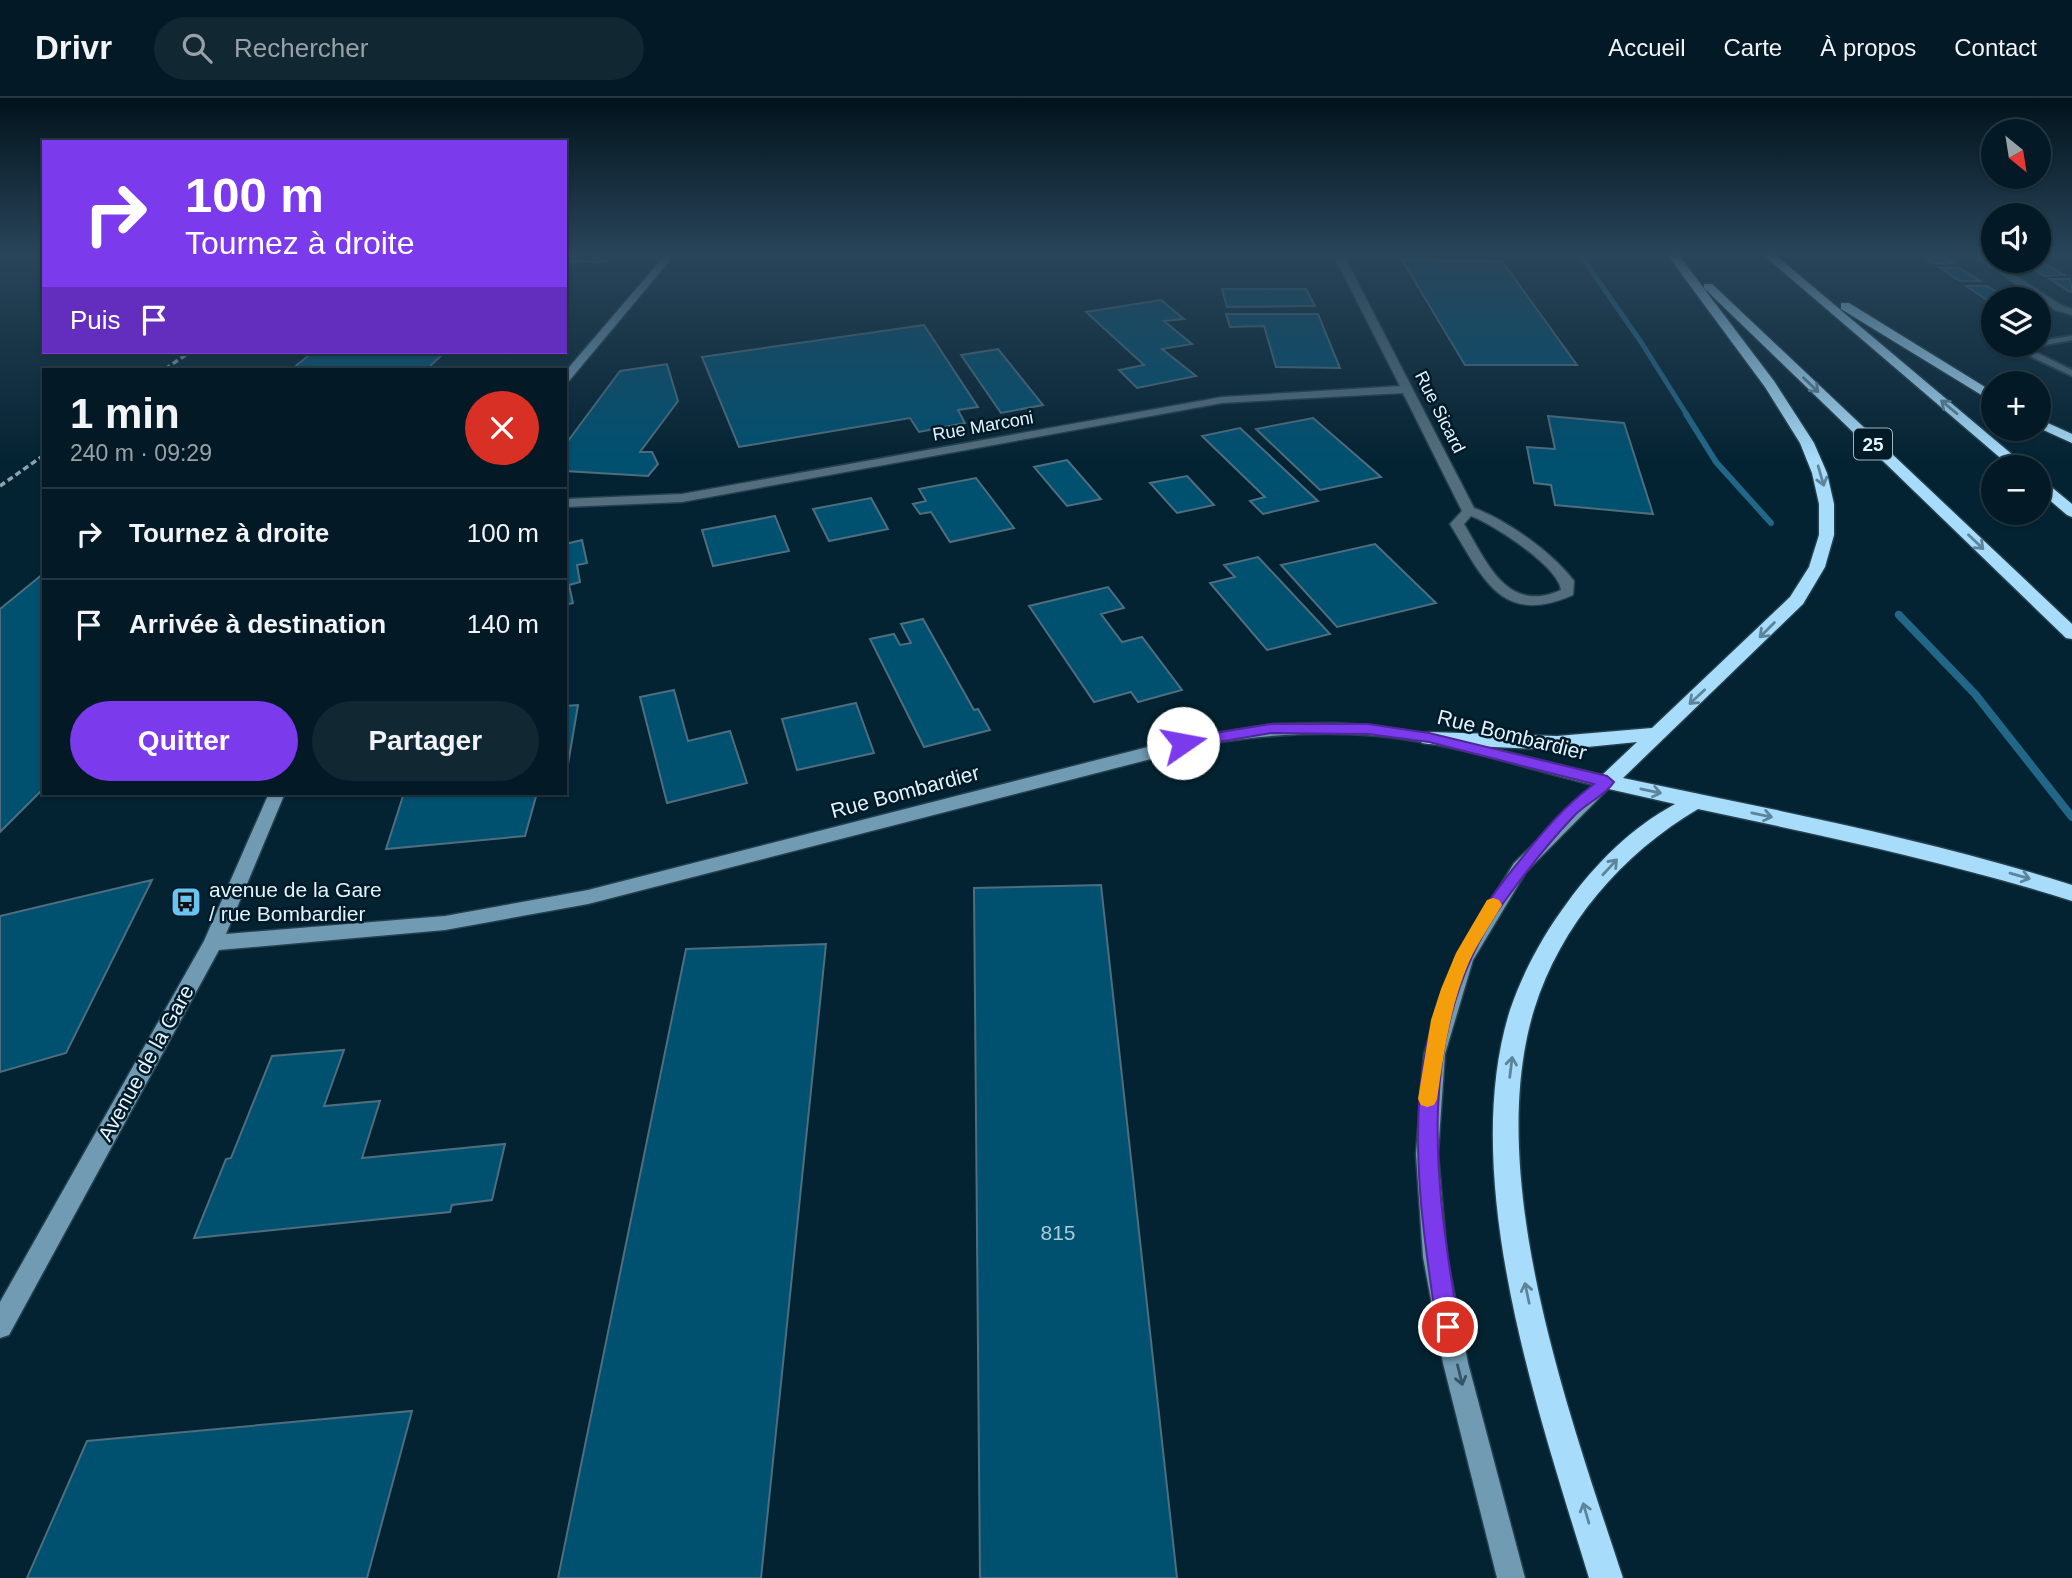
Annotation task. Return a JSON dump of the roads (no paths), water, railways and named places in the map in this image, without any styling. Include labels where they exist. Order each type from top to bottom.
[{"type":"highway","points":[[1607,782],[1797,600],[1824,550],[1828,520],[1822,478],[1800,430],[1773,388],[1724,322]]},
{"type":"highway","name":"25","points":[[1745,322],[2072,634]]},
{"type":"highway","points":[[1848,322],[2006,455]]},
{"type":"highway","points":[[1873,322],[1981,390]]},
{"type":"highway","points":[[2051,429],[2072,439]]},
{"type":"highway","points":[[2051,494],[2072,512]]},
{"type":"highway","points":[[1429,737],[1557,743],[1657,734]]},
{"type":"highway","points":[[1607,782],[1910,847],[2003,871],[2072,893]]},
{"type":"highway","points":[[1606,1578],[1548,1381],[1524,1278],[1508,1161],[1509,1086],[1515,1038],[1523,1011],[1543,961],[1573,909],[1650,829],[1695,801]]},
{"type":"street","points":[[567,377],[613,322]]},
{"type":"street","name":"Rue Sicard","points":[[1373,322],[1469,511]]},
{"type":"street","name":"Rue Marconi","points":[[567,503],[682,498],[1222,400],[1407,389]]},
{"type":"street","points":[[1469,511],[1489,518],[1556,567],[1567,581],[1568,592],[1556,600],[1535,602],[1514,598],[1497,589],[1457,524],[1469,511]]},
{"type":"street","name":"Rue Bombardier","points":[[213,943],[445,923],[588,897],[1213,737],[1271,729],[1368,729],[1429,737],[1607,782]]},
{"type":"street","points":[[1511,1578],[1448,1327],[1440,1284],[1427,1181],[1427,1097],[1440,1020],[1462,958],[1477,931],[1516,872],[1551,831],[1569,811],[1607,782]]},
{"type":"street","name":"Avenue de la Gare","points":[[0,1326],[213,943],[276,795]]},
{"type":"lane","points":[[2051,341],[2072,338]]},
{"type":"lane","points":[[2039,357],[2072,373]]},
{"type":"waterway","points":[[1627,322],[1687,415]]},
{"type":"waterway","points":[[1686,414],[1716,462],[1771,523]]},
{"type":"waterway","points":[[1899,615],[1975,694],[2072,817]]},
{"type":"railway","points":[[166,368],[187,354]]},
{"type":"railway","points":[[0,486],[42,456]]},
{"type":"place","name":"avenue de la Gare / rue Bombardier","points":[[186,902]]}]
